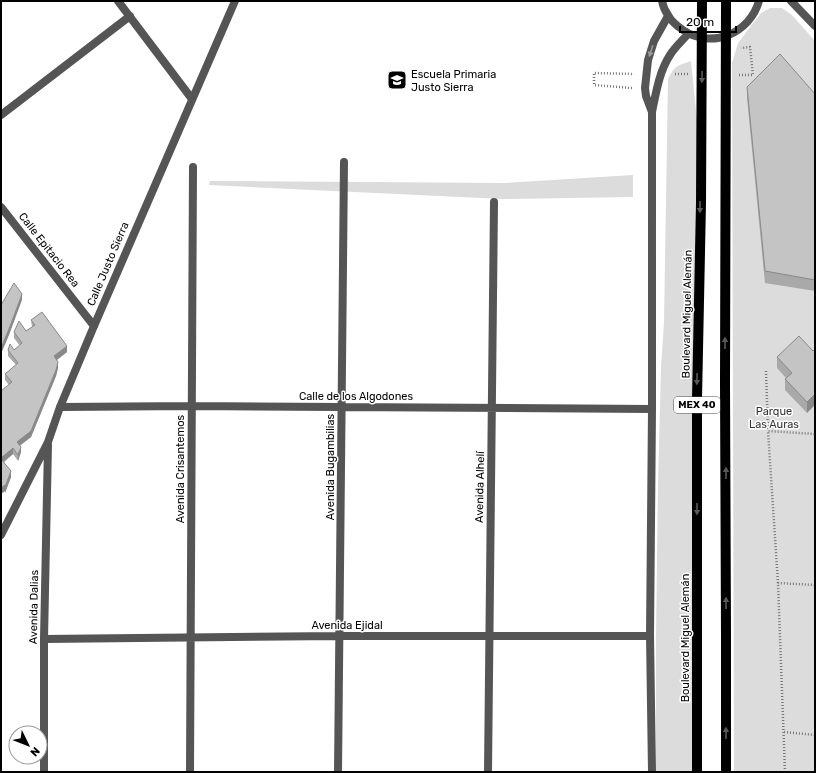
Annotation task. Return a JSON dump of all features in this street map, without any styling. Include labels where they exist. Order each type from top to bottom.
[{"type":"main road","name":"Boulevard Miguel Alemán","points":[[698,772],[697,399],[701,203],[702,1]]},
{"type":"main road","name":"MEX 40","points":[[726,1],[726,772]]},
{"type":"street","points":[[118,1],[192,99]]},
{"type":"street","name":"Calle Justo Sierra","points":[[1,536],[48,442],[60,407],[94,326],[235,1]]},
{"type":"street","points":[[662,1],[668,16],[677,26],[688,34],[702,38],[717,38],[726,36],[739,29],[750,20],[759,1]]},
{"type":"street","points":[[790,1],[815,26]]},
{"type":"street","points":[[1,115],[130,16]]},
{"type":"street","points":[[652,112],[644,88],[648,60],[654,41],[668,16]]},
{"type":"street","points":[[652,772],[650,636],[652,112],[664,66],[670,55],[688,34]]},
{"type":"street","name":"Avenida Bugambilias","points":[[338,772],[344,162]]},
{"type":"street","name":"Avenida Crisantemos","points":[[190,772],[193,167]]},
{"type":"street","name":"Avenida Alhelí","points":[[488,772],[494,202]]},
{"type":"street","name":"Calle Epitacio Rea","points":[[1,207],[94,326]]},
{"type":"street","name":"Calle de los Algodones","points":[[60,407],[192,406],[652,409]]},
{"type":"street","name":"Avenida Dalias","points":[[44,772],[44,639],[48,442]]},
{"type":"street","name":"Avenida Ejidal","points":[[44,639],[339,636],[650,636]]},
{"type":"path","points":[[750,47],[753,75]]},
{"type":"path","points":[[594,73],[594,85],[644,88]]},
{"type":"path","points":[[766,371],[768,431],[778,582],[785,772]]},
{"type":"path","points":[[768,431],[815,434]]},
{"type":"path","points":[[778,582],[815,585]]},
{"type":"path","points":[[784,732],[815,735]]},
{"type":"green space","name":"Parque Las Auras","points":[[770,8],[782,8],[792,15],[815,41],[815,772],[734,772],[732,63],[738,43],[761,13]]},
{"type":"green space","points":[[691,61],[698,131],[694,772],[656,772],[658,484],[661,368],[664,322],[668,79],[677,67]]},
{"type":"green space","points":[[633,175],[633,197],[502,199],[209,185],[210,181],[505,183]]},
{"type":"building","points":[[780,54],[815,94],[815,280],[765,271],[747,87]]},
{"type":"building","points":[[14,283],[22,294],[1,348],[1,305]]},
{"type":"building","points":[[42,312],[67,346],[54,356],[58,362],[56,370],[31,431],[17,442],[21,447],[18,455],[13,448],[1,458],[1,391],[12,382],[5,374],[18,363],[8,350],[10,344],[14,350],[22,343],[14,332],[19,321],[26,331],[35,325],[31,320]]},
{"type":"building","points":[[799,336],[813,351],[815,349],[815,394],[807,402],[785,379],[792,373],[777,357]]},
{"type":"building","points":[[1,459],[11,471],[5,487],[5,485],[1,488]]},
{"type":"place","name":"Escuela Primaria Justo Sierra","points":[[397,80]]}]
